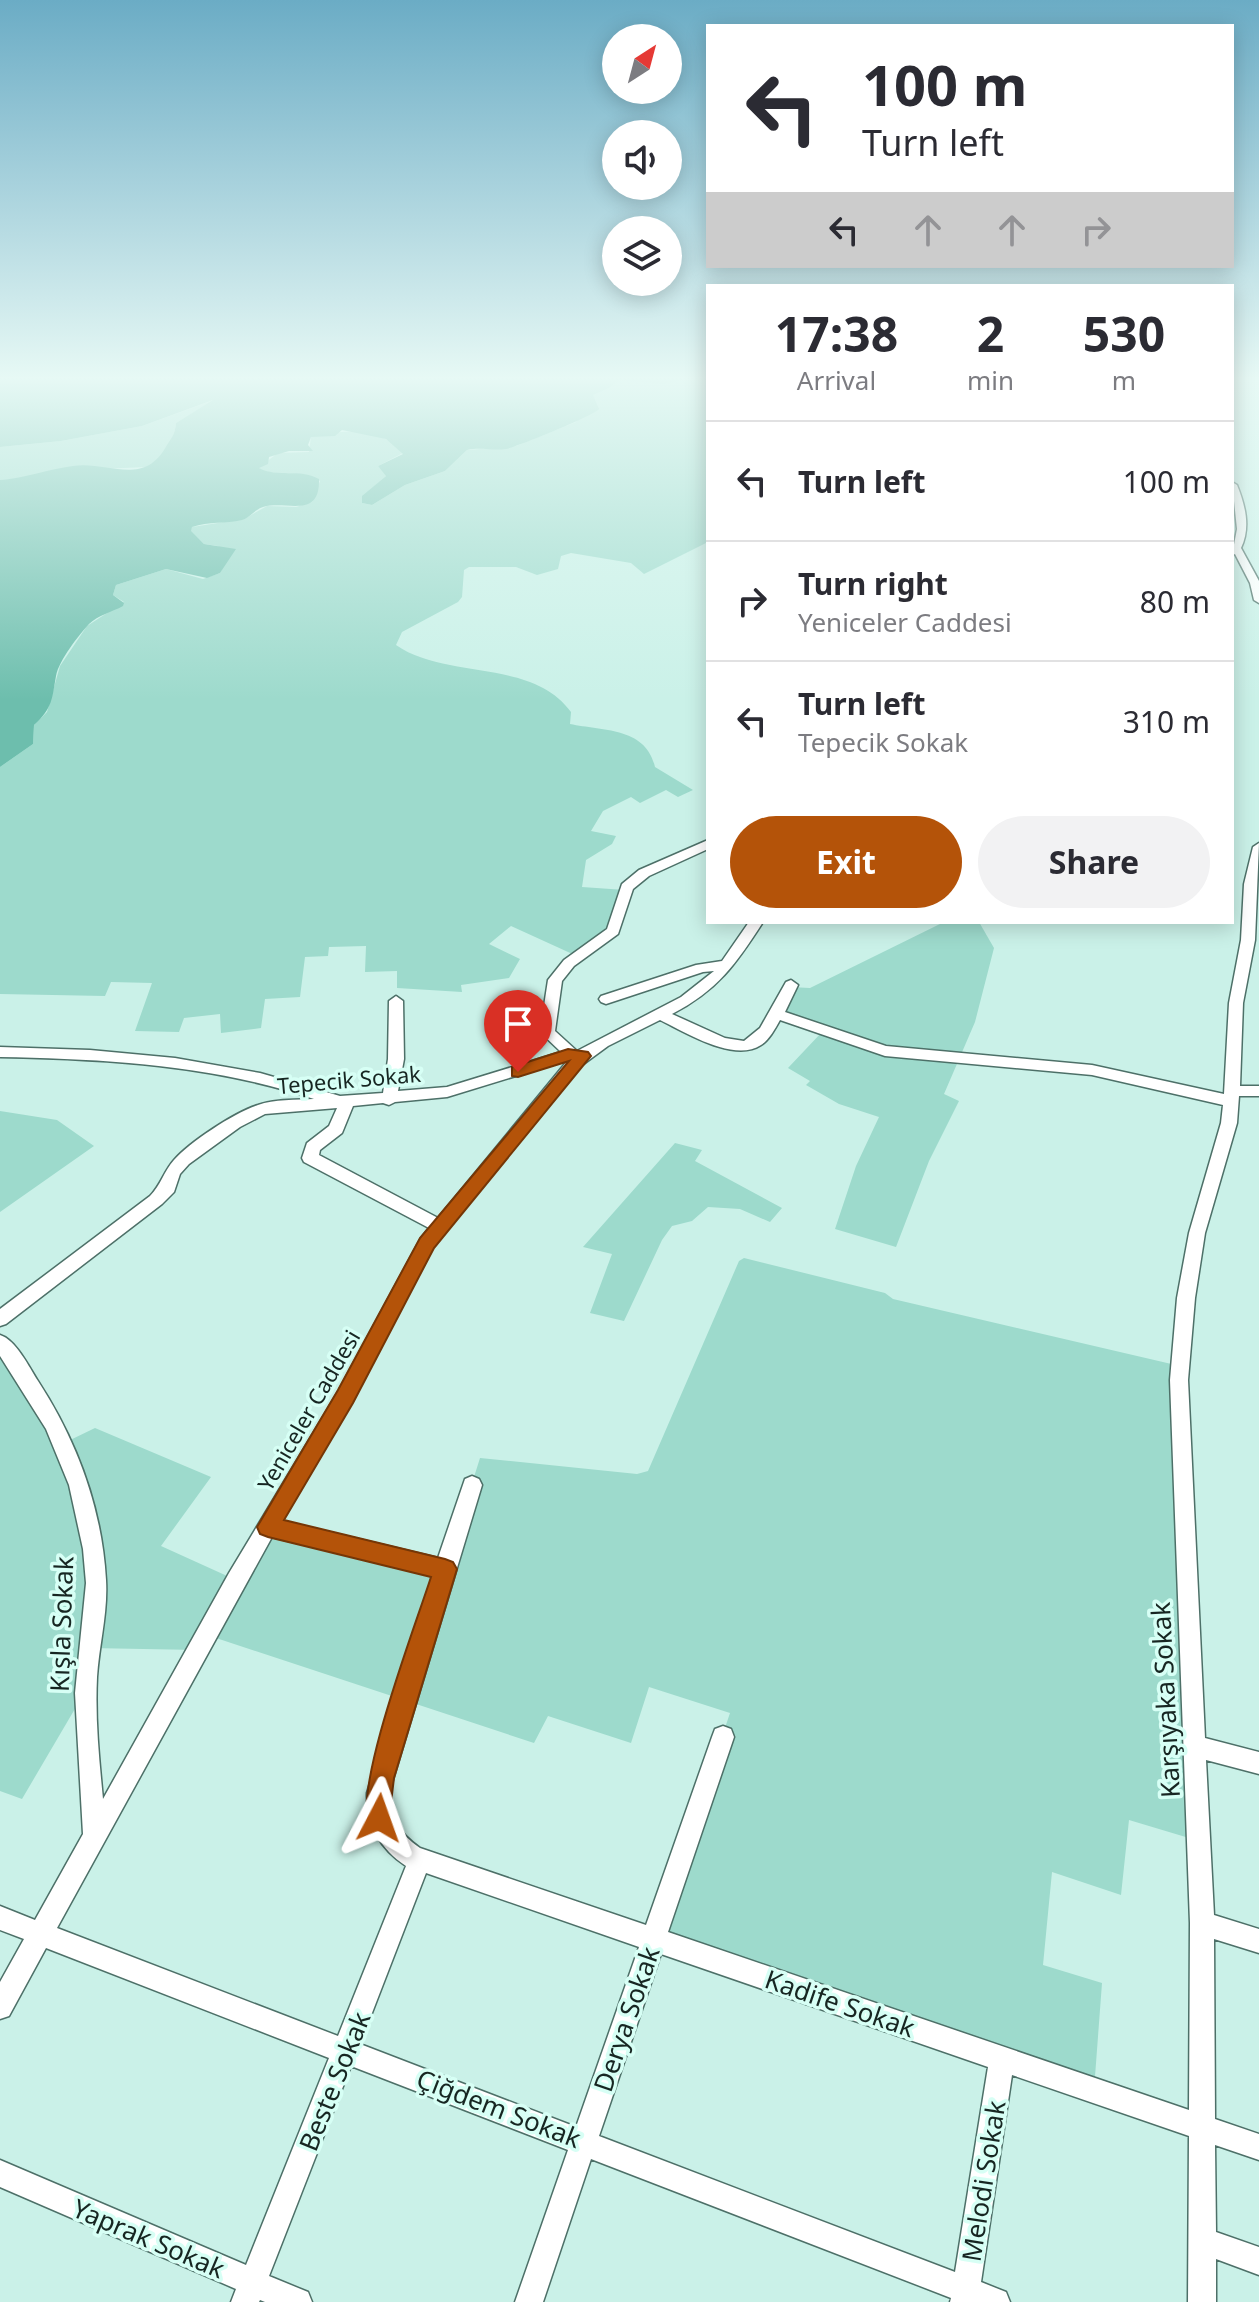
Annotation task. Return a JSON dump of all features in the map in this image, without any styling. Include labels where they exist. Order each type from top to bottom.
[{"type":"street","points":[[1234,493],[1242,526],[1234,550],[1255,583],[1259,600]]},
{"type":"street","points":[[577,1055],[547,1032],[547,1016],[559,973],[613,931],[625,890],[635,879],[706,845]]},
{"type":"street","name":"Karşıyaka Sokak","points":[[1202,2302],[1202,1923],[1179,1380],[1197,1233],[1224,1142],[1232,1096],[1236,1003],[1248,940],[1251,884],[1259,847]]},
{"type":"street","name":"Yeniceler Caddesi","points":[[0,2007],[439,1226],[577,1055],[701,991],[728,965],[755,924]]},
{"type":"street","points":[[606,999],[701,968],[728,965]]},
{"type":"street","points":[[660,1014],[727,1044],[743,1046],[761,1036],[791,985]]},
{"type":"street","points":[[389,1100],[396,1059],[396,1001]]},
{"type":"street","points":[[774,1013],[834,1037],[885,1051],[982,1057],[1092,1070],[1232,1096],[1259,1091]]},
{"type":"street","points":[[0,1052],[121,1056],[203,1065],[248,1073],[346,1104],[336,1129],[313,1147],[310,1158],[439,1226]]},
{"type":"street","name":"Tepecik Sokak","points":[[0,1319],[156,1200],[168,1188],[176,1167],[250,1114],[278,1106],[389,1100],[473,1086],[577,1055]]},
{"type":"street","name":"Kışla Sokak","points":[[0,1342],[58,1430],[75,1472],[90,1527],[96,1584],[86,1690],[86,1731],[94,1835]]},
{"type":"street","points":[[420,1860],[402,1850],[381,1825],[378,1793],[472,1485]]},
{"type":"street","points":[[268,1527],[445,1569]]},
{"type":"street","name":"Derya Sokak","points":[[529,2302],[723,1737]]},
{"type":"street","points":[[1195,1746],[1259,1763]]},
{"type":"street","name":"Kadife Sokak","points":[[420,1860],[1259,2147]]},
{"type":"street","name":"Beste Sokak","points":[[249,2292],[420,1860]]},
{"type":"street","name":"Çiğdem Sokak","points":[[0,1918],[347,2049],[965,2296],[996,2302]]},
{"type":"street","points":[[1202,1923],[1259,1941]]},
{"type":"street","name":"Melodi Sokak","points":[[965,2296],[1002,2059]]},
{"type":"street","name":"Yaprak Sokak","points":[[0,2173],[249,2292],[298,2302]]},
{"type":"street","points":[[1203,2241],[1259,2261]]},
{"type":"green space","points":[[0,485],[319,485],[314,500],[308,504],[272,505],[242,520],[192,527],[191,531],[204,544],[236,549],[220,573],[207,578],[166,569],[116,585],[113,595],[124,603],[123,606],[93,621],[75,641],[58,670],[48,708],[34,725],[33,744],[0,767]]},
{"type":"green space","points":[[318,485],[375,485],[362,497],[362,503],[372,505],[404,485],[706,485],[706,543],[644,574],[631,563],[571,553],[561,556],[558,569],[537,575],[516,567],[469,567],[464,570],[462,597],[458,602],[402,632],[396,645],[416,656],[439,663],[512,676],[534,684],[554,695],[571,712],[570,724],[609,730],[633,738],[643,744],[655,767],[693,790],[678,797],[666,790],[640,803],[631,797],[603,811],[591,831],[616,836],[612,844],[586,860],[582,887],[625,890],[618,920],[579,957],[511,926],[489,944],[520,959],[509,978],[461,985],[462,992],[397,988],[397,971],[365,972],[366,946],[329,947],[328,956],[305,957],[300,997],[265,999],[261,1028],[221,1033],[220,1014],[184,1018],[179,1032],[135,1031],[152,983],[111,982],[105,996],[0,994],[0,767],[33,744],[34,725],[47,712],[60,666],[87,626],[124,602],[113,595],[116,585],[166,569],[203,579],[220,573],[227,559],[218,546],[204,544],[190,531],[192,527],[244,519],[267,506],[296,507],[312,502]]},
{"type":"green space","points":[[375,485],[404,485],[372,505],[362,503],[362,496]]},
{"type":"green space","points":[[940,924],[980,924],[994,948],[975,1022],[944,1094],[959,1101],[929,1161],[896,1247],[835,1229],[856,1166],[879,1117],[839,1104],[806,1085],[810,1081],[788,1068],[822,1032],[774,1013],[790,987],[810,988]]},
{"type":"green space","points":[[0,1111],[57,1120],[94,1146],[0,1212]]},
{"type":"green space","points":[[675,1143],[702,1150],[695,1161],[782,1208],[770,1222],[740,1209],[708,1207],[692,1221],[672,1226],[662,1240],[624,1321],[590,1313],[612,1254],[583,1247]]},
{"type":"green space","points":[[744,1258],[885,1293],[893,1299],[1180,1366],[1199,1841],[1129,1820],[1121,1895],[1052,1872],[1043,1965],[1102,1983],[1094,2090],[654,1939],[730,1713],[649,1687],[631,1743],[548,1716],[534,1743],[207,1635],[198,1650],[89,1648],[86,1690],[22,1799],[0,1791],[0,1342],[64,1443],[95,1428],[211,1477],[161,1546],[236,1580],[268,1527],[445,1569],[480,1458],[637,1474],[648,1471],[739,1261]]},
{"type":"route","points":[[379,1818],[377,1808],[381,1778],[445,1569],[268,1527],[345,1397],[427,1243],[582,1056],[572,1054],[518,1072]]}]
